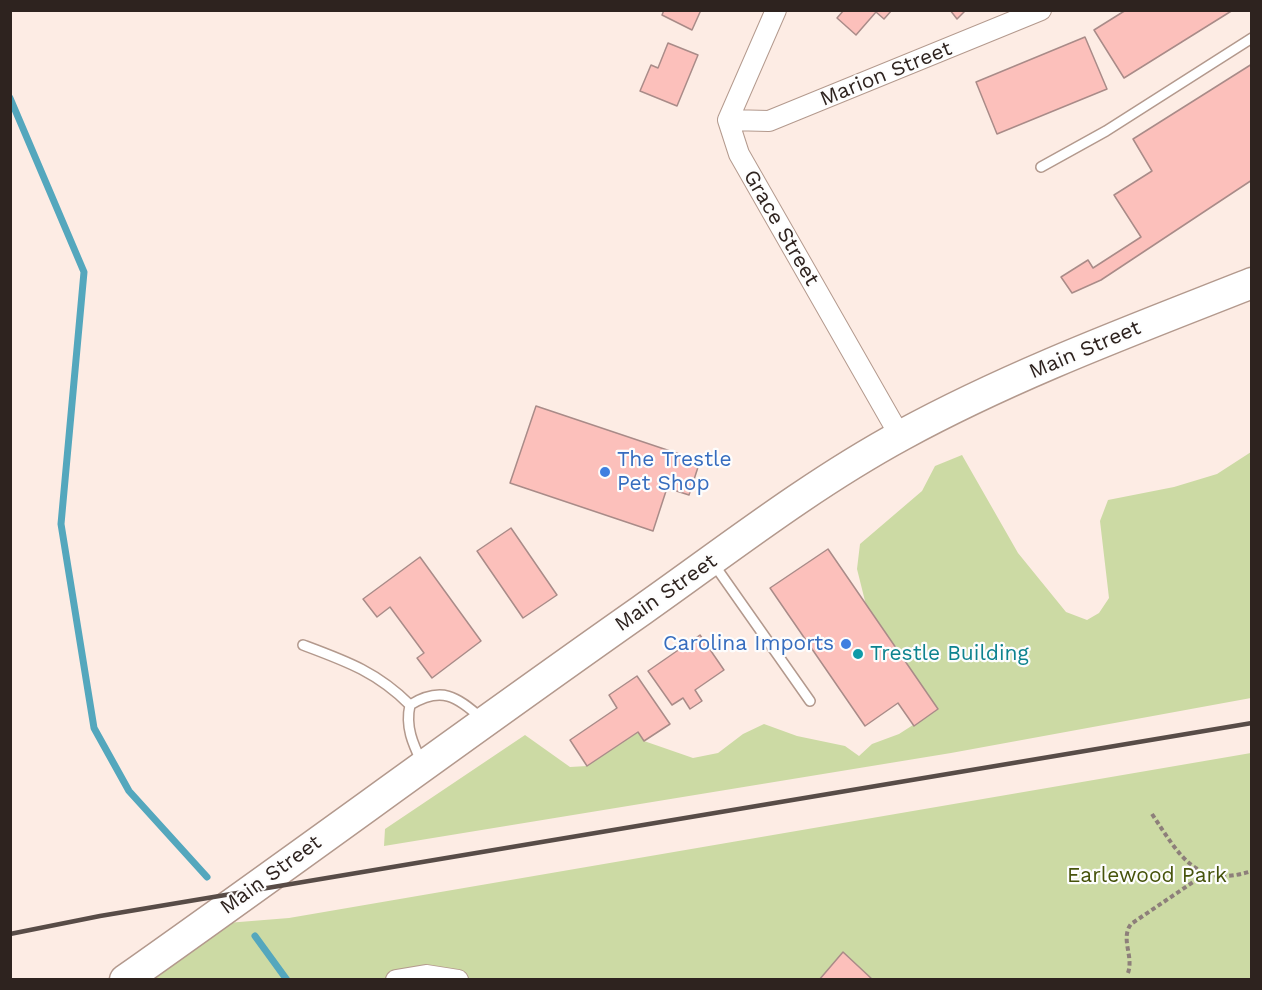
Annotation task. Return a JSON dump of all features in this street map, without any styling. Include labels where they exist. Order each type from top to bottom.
[{"type":"main road","name":"Main Street","points":[[125,980],[424,766],[484,720],[811,490],[900,436],[977,396],[1062,358],[1251,282]]},
{"type":"street","points":[[728,120],[776,10]]},
{"type":"street","name":"Marion Street","points":[[728,120],[769,121],[1041,10]]},
{"type":"street","name":"Grace Street","points":[[728,120],[739,154],[900,436]]},
{"type":"street","points":[[403,978],[426,975],[458,980]]},
{"type":"lane","points":[[1041,167],[1106,131],[1251,38]]},
{"type":"lane","points":[[712,561],[810,701]]},
{"type":"lane","points":[[303,645],[346,661],[388,683],[410,705]]},
{"type":"lane","points":[[424,766],[412,742],[407,719],[410,705],[427,695],[443,695],[467,705],[484,720]]},
{"type":"path","points":[[1152,814],[1173,844],[1205,874],[1224,878],[1251,871]]},
{"type":"path","points":[[1128,974],[1131,957],[1126,935],[1131,924],[1205,874]]},
{"type":"green space","points":[[1251,452],[1251,698],[951,753],[384,846],[385,829],[525,735],[570,767],[587,766],[638,732],[644,741],[693,758],[718,753],[743,734],[764,724],[797,736],[845,746],[859,756],[872,744],[899,734],[938,709],[866,605],[857,569],[860,544],[922,491],[935,466],[962,455],[1018,553],[1066,612],[1087,620],[1099,613],[1109,598],[1100,521],[1108,500],[1174,487],[1217,474]]},
{"type":"green space","name":"Earlewood Park","points":[[1251,753],[1251,979],[125,980],[202,925],[289,918]]},
{"type":"building","points":[[664,10],[701,10],[692,30],[662,15]]},
{"type":"building","points":[[844,10],[892,10],[884,19],[876,12],[856,35],[837,18]]},
{"type":"building","points":[[950,10],[966,10],[957,19]]},
{"type":"building","points":[[1126,10],[1233,10],[1124,78],[1094,30]]},
{"type":"building","points":[[1085,37],[1107,89],[997,134],[976,82]]},
{"type":"building","points":[[668,43],[698,55],[677,106],[640,91],[651,65],[658,68]]},
{"type":"building","points":[[1252,64],[1252,180],[1101,280],[1072,293],[1061,277],[1088,260],[1093,268],[1141,237],[1114,195],[1152,171],[1133,139]]},
{"type":"building","name":"The Trestle Pet Shop","points":[[536,406],[700,461],[689,495],[667,488],[653,531],[510,483]]},
{"type":"building","points":[[511,528],[557,595],[523,618],[477,551]]},
{"type":"building","name":"Trestle Building","points":[[828,549],[938,709],[914,726],[898,703],[865,726],[770,588]]},
{"type":"building","points":[[420,557],[481,641],[432,678],[417,658],[424,653],[390,607],[377,617],[363,599]]},
{"type":"building","points":[[700,635],[724,670],[695,690],[702,701],[690,709],[683,698],[672,705],[648,671]]},
{"type":"building","points":[[637,676],[670,724],[644,741],[638,732],[587,766],[570,740],[617,708],[609,695]]},
{"type":"building","points":[[843,952],[873,980],[819,980]]},
{"type":"waterway","points":[[10,98],[84,272],[61,524],[94,728],[129,791],[207,877]]},
{"type":"waterway","points":[[255,936],[287,980]]},
{"type":"railway","points":[[10,934],[100,916],[1252,723]]},
{"type":"place","name":"The Trestle Pet Shop","points":[[605,472]]},
{"type":"place","name":"Carolina Imports","points":[[846,644]]},
{"type":"place","name":"Trestle Building","points":[[858,654]]}]
